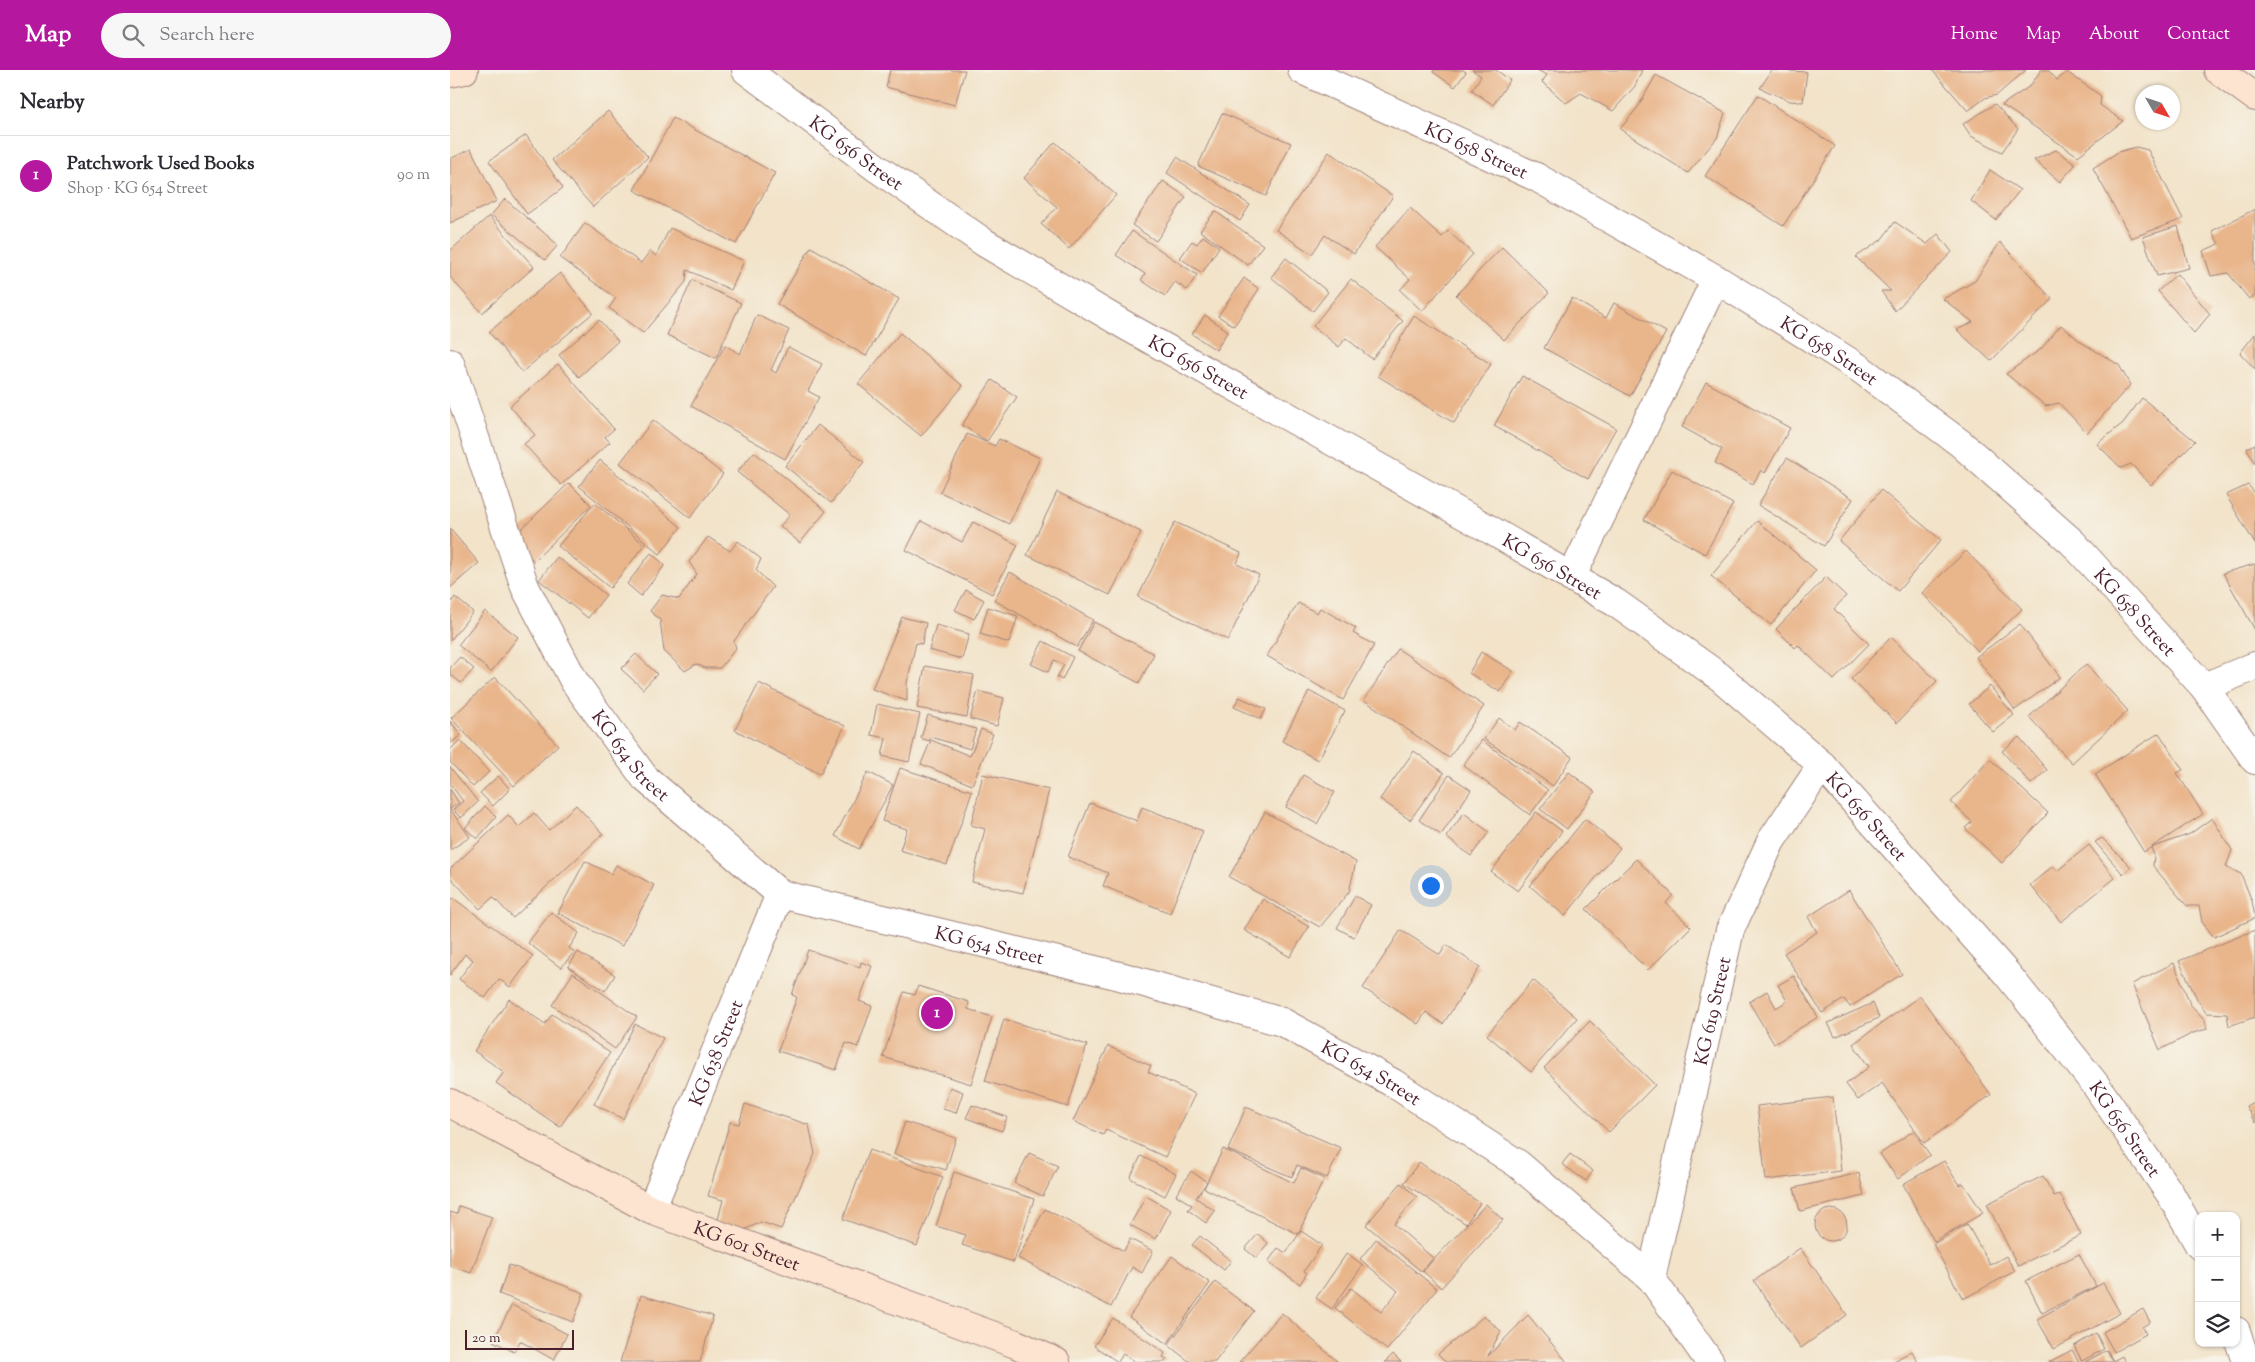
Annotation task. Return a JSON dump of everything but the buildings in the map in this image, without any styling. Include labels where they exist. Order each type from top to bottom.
[{"type":"main road","points":[[450,73],[464,70]]},
{"type":"main road","points":[[2218,70],[2255,96]]},
{"type":"main road","name":"KG 601 Street","points":[[450,1103],[651,1210],[1016,1344],[1056,1362]]},
{"type":"street","name":"KG 656 Street","points":[[746,70],[878,169],[985,243],[1128,327],[1616,603],[1720,677],[1822,765],[2007,974],[2095,1084],[2171,1194],[2195,1238]]},
{"type":"street","name":"KG 658 Street","points":[[1302,70],[1536,177],[1716,278],[1859,368],[1960,443],[2072,542],[2204,688],[2255,760]]},
{"type":"street","points":[[1571,578],[1716,278]]},
{"type":"street","name":"KG 654 Street","points":[[450,363],[525,587],[574,681],[644,778],[780,894],[1120,976],[1282,1022],[1394,1083],[1518,1164],[1651,1278],[1710,1362]]},
{"type":"street","points":[[2204,688],[2255,666]]},
{"type":"street","name":"KG 619 Street","points":[[1651,1278],[1730,930],[1771,841],[1822,765]]},
{"type":"street","name":"KG 638 Street","points":[[651,1210],[780,894]]},
{"type":"street","points":[[2240,1343],[2246,1362]]},
{"type":"place","name":"Patchwork Used Books","points":[[937,1013]]}]
